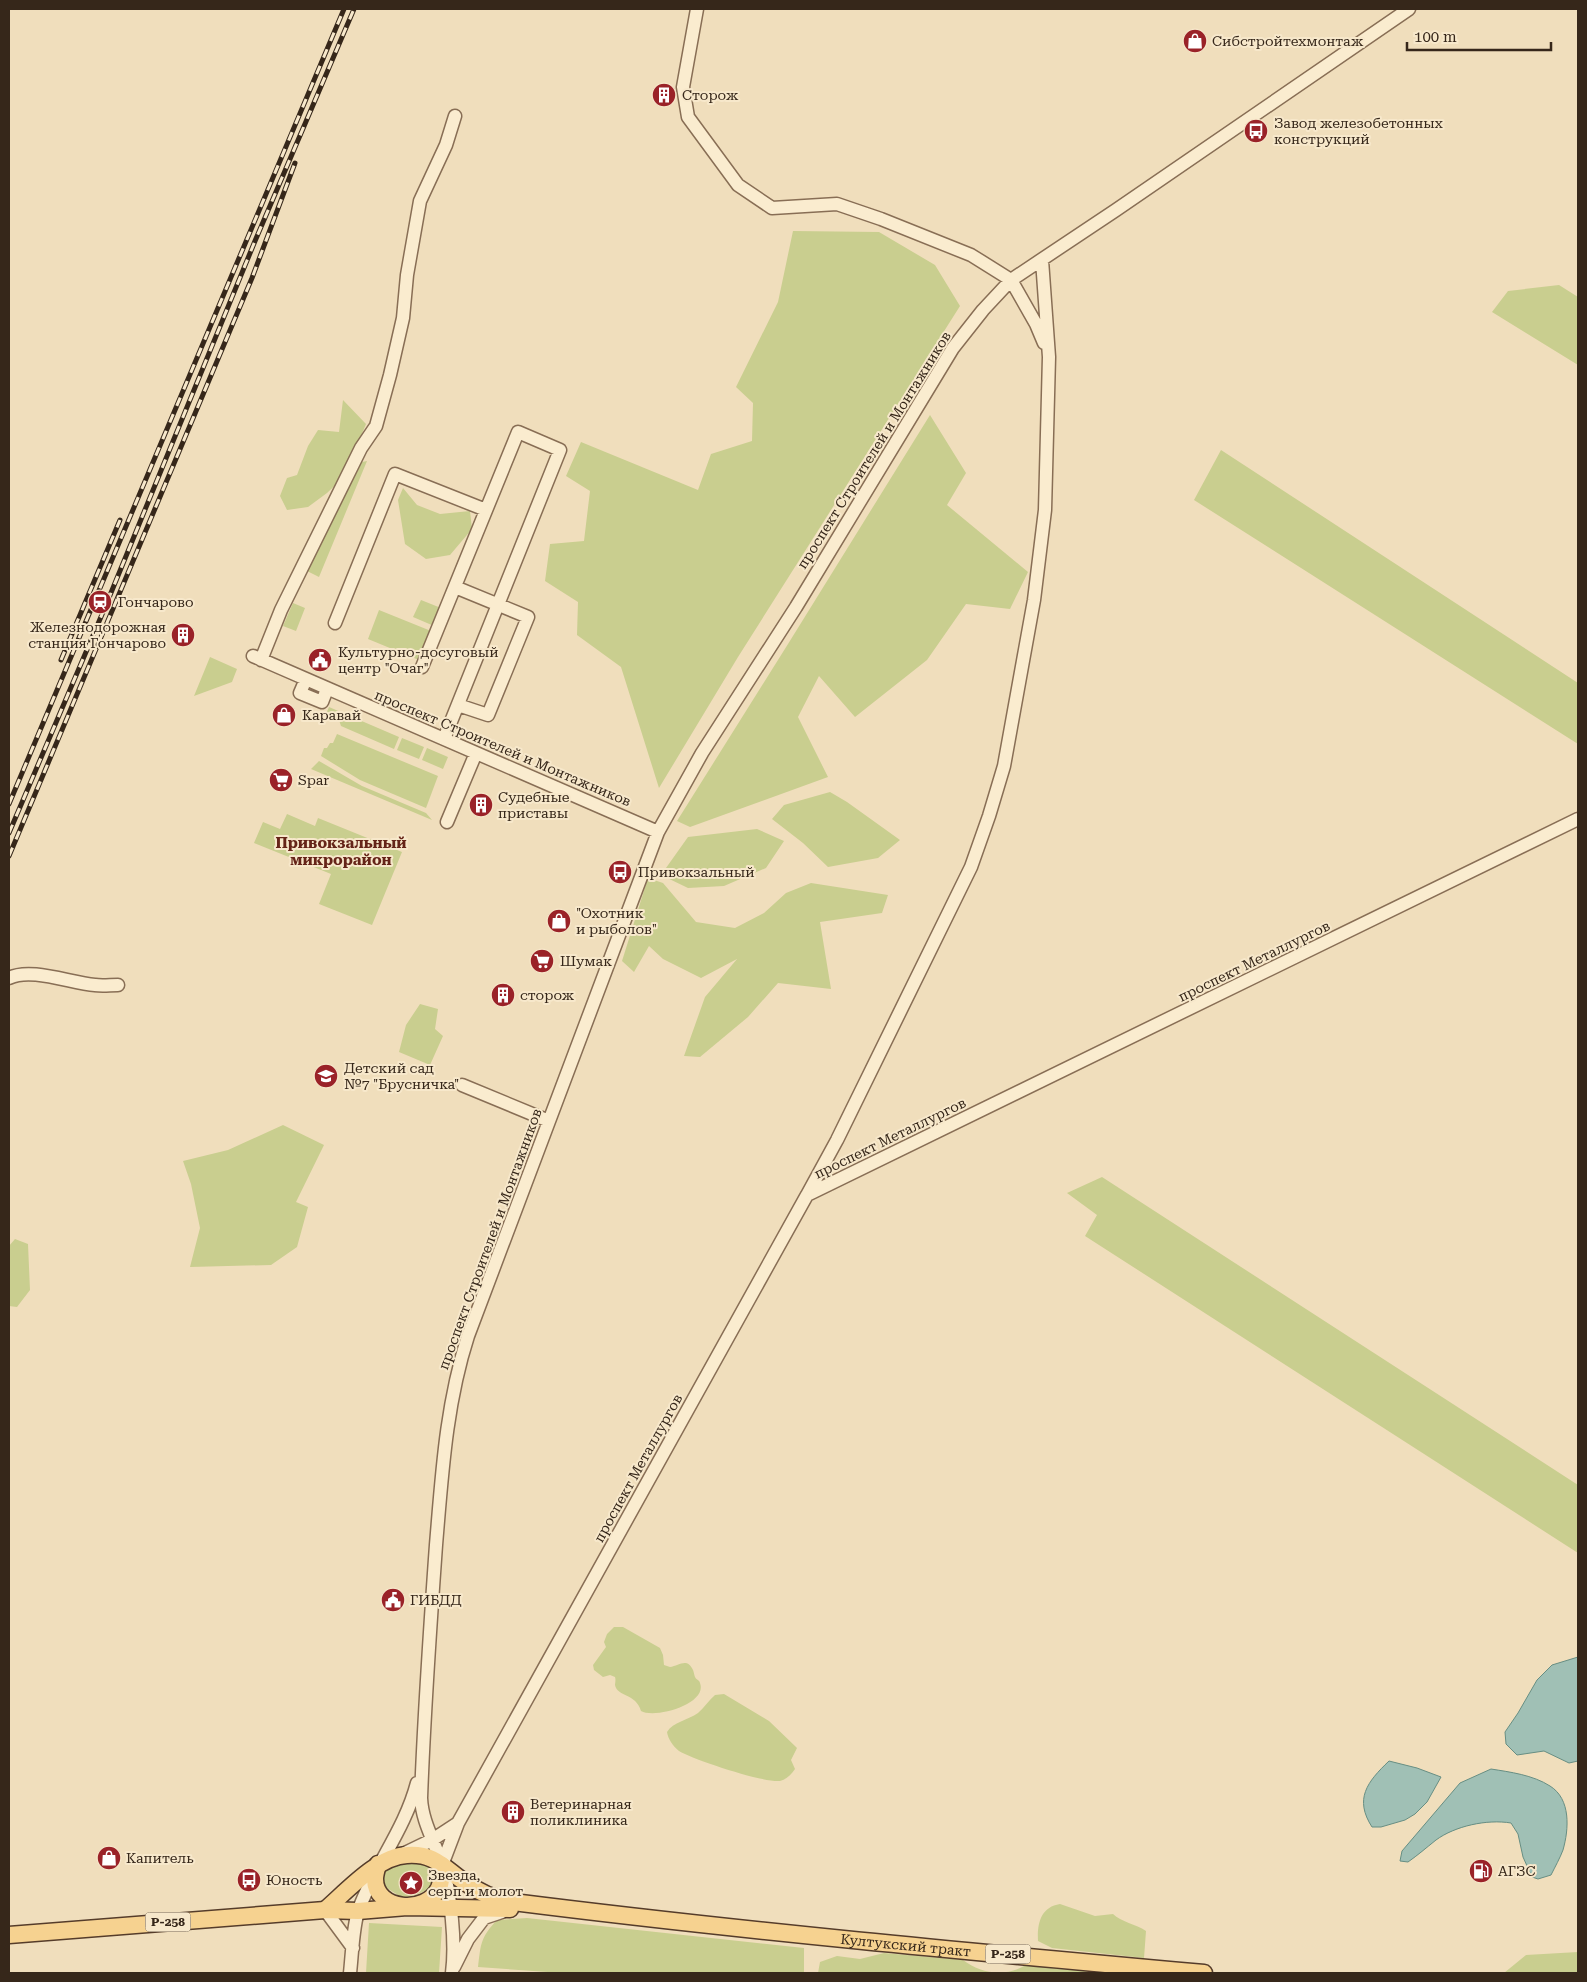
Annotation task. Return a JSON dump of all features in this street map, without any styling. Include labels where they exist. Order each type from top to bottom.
[{"type":"main road","name":"Р-258","points":[[325,1910],[378,1864],[400,1855],[424,1855],[433,1858],[463,1882],[482,1894],[496,1899],[607,1914]]},
{"type":"main road","name":"Р-258","points":[[378,1864],[375,1879],[378,1893],[386,1900],[407,1907],[420,1903],[434,1895],[440,1883],[442,1865]]},
{"type":"main road","name":"Р-258","points":[[9,1935],[325,1910],[358,1911],[407,1907],[516,1909],[607,1914]]},
{"type":"main road","name":"Култукский тракт","points":[[607,1914],[1204,1973]]},
{"type":"street","points":[[697,9],[683,86],[688,117],[719,162],[738,185],[772,208],[837,204],[882,219],[971,255],[1011,280],[1036,324],[1049,357]]},
{"type":"street","name":"проспект Строителей и Монтажников","points":[[452,1971],[451,1909],[442,1865],[421,1803],[428,1646],[449,1409],[455,1378],[468,1336],[658,832],[702,753],[796,607],[953,348],[983,310],[1011,280],[1409,9]]},
{"type":"street","name":"проспект Строителей и Монтажников","points":[[455,116],[446,145],[420,201],[407,275],[404,318],[384,404],[376,426],[361,448],[257,658],[658,832]]},
{"type":"street","points":[[806,1195],[837,1140],[971,867],[1002,774],[1032,609],[1045,510],[1049,357],[1042,260]]},
{"type":"street","points":[[422,667],[518,432],[560,450],[444,739]]},
{"type":"street","points":[[335,623],[396,474],[486,510]]},
{"type":"street","points":[[455,587],[528,617],[488,715],[458,704]]},
{"type":"street","points":[[447,822],[476,753]]},
{"type":"street","name":"проспект Металлургов","points":[[442,1865],[458,1823],[806,1195],[1578,819]]},
{"type":"street","points":[[9,978],[15,975],[35,975],[95,985],[118,986]]},
{"type":"street","points":[[462,1085],[549,1120]]},
{"type":"street","name":"проспект Строителей и Монтажников","points":[[350,1973],[358,1911],[378,1864],[407,1814],[422,1764]]},
{"type":"street","name":"проспект Металлургов","points":[[400,1855],[432,1840],[458,1823]]},
{"type":"street","points":[[452,1971],[468,1939],[484,1918],[516,1909]]},
{"type":"street","points":[[325,1910],[353,1948]]},
{"type":"green space","points":[[793,231],[879,232],[935,265],[960,306],[738,657],[659,788],[621,667],[577,635],[578,602],[545,581],[550,544],[584,541],[590,491],[566,476],[581,442],[698,490],[711,454],[752,441],[753,403],[736,387],[778,302]]},
{"type":"green space","points":[[1559,285],[1578,297],[1578,365],[1492,312],[1508,291]]},
{"type":"green space","points":[[343,400],[366,424],[344,477],[308,507],[287,510],[280,496],[287,478],[297,475],[308,446],[318,430],[339,432]]},
{"type":"green space","points":[[930,415],[966,473],[947,505],[1028,572],[1010,609],[966,604],[927,660],[855,717],[819,676],[798,717],[828,777],[690,827],[677,821],[788,644]]},
{"type":"green space","points":[[1221,450],[1578,683],[1578,744],[1194,500]]},
{"type":"green space","points":[[367,461],[319,577],[307,571],[362,462]]},
{"type":"green space","points":[[403,488],[417,505],[440,514],[470,511],[472,529],[450,555],[426,559],[405,544],[398,500]]},
{"type":"green space","points":[[421,600],[441,608],[434,626],[413,617]]},
{"type":"green space","points":[[293,603],[305,608],[296,631],[283,626]]},
{"type":"green space","points":[[379,610],[431,631],[419,660],[368,639]]},
{"type":"green space","points":[[210,657],[237,669],[232,682],[194,696]]},
{"type":"green space","points":[[329,707],[399,737],[394,749],[341,726],[339,720],[326,714]]},
{"type":"green space","points":[[337,734],[438,776],[426,808],[360,780],[321,756],[324,748],[333,743]]},
{"type":"green space","points":[[402,738],[424,747],[419,759],[397,750]]},
{"type":"green space","points":[[427,748],[448,757],[443,769],[422,760]]},
{"type":"green space","points":[[319,761],[362,786],[426,813],[432,820],[311,769]]},
{"type":"green space","points":[[830,792],[900,840],[878,858],[828,867],[803,843],[772,819],[784,805]]},
{"type":"green space","points":[[287,814],[315,826],[318,818],[402,852],[372,925],[319,904],[331,874],[254,843],[263,822],[280,829]]},
{"type":"green space","points":[[757,829],[784,841],[766,868],[724,886],[688,888],[661,875],[688,837]]},
{"type":"green space","points":[[648,878],[663,883],[696,922],[735,928],[764,913],[786,893],[811,883],[888,895],[882,913],[820,922],[831,989],[778,983],[748,1017],[700,1057],[684,1056],[705,997],[737,959],[701,978],[663,959],[649,946],[634,972],[622,961]]},
{"type":"green space","points":[[420,1004],[438,1009],[435,1029],[443,1036],[430,1065],[399,1052],[406,1025]]},
{"type":"green space","points":[[283,1125],[324,1145],[296,1202],[308,1207],[297,1247],[271,1265],[190,1267],[200,1228],[191,1184],[183,1161],[228,1150]]},
{"type":"green space","points":[[1102,1177],[1578,1485],[1578,1553],[1085,1236],[1097,1215],[1067,1193]]},
{"type":"green space","points":[[15,1239],[28,1244],[30,1290],[17,1307],[9,1306],[9,1246]]},
{"type":"green space","points":[[614,1627],[623,1627],[660,1648],[664,1665],[670,1667],[685,1663],[691,1666],[700,1683],[700,1691],[696,1697],[679,1708],[668,1711],[648,1713],[641,1711],[635,1701],[616,1689],[615,1677],[610,1675],[603,1677],[594,1670],[593,1665],[606,1647],[604,1642],[607,1634]]},
{"type":"green space","points":[[724,1694],[769,1721],[797,1748],[791,1760],[795,1769],[789,1776],[780,1781],[772,1781],[745,1775],[687,1755],[673,1745],[667,1732],[670,1729],[677,1723],[698,1713],[715,1695]]},
{"type":"green space","points":[[405,1859],[427,1864],[435,1872],[432,1885],[427,1890],[411,1897],[401,1897],[382,1885],[383,1873],[387,1867]]},
{"type":"green space","points":[[1060,1904],[1095,1916],[1113,1914],[1146,1931],[1144,1958],[1052,1948],[1038,1941],[1038,1928],[1044,1912]]},
{"type":"green space","points":[[527,1918],[804,1948],[804,1973],[562,1973],[478,1967],[484,1937],[497,1920]]},
{"type":"green space","points":[[369,1923],[442,1927],[439,1973],[366,1973]]},
{"type":"green space","points":[[1578,1952],[1578,1973],[1504,1973],[1526,1955]]},
{"type":"green space","points":[[884,1953],[963,1960],[970,1965],[994,1972],[1010,1971],[1026,1965],[1104,1973],[818,1973],[820,1962],[837,1956],[860,1959]]},
{"type":"water","points":[[1578,1657],[1578,1761],[1569,1763],[1544,1751],[1517,1755],[1506,1744],[1505,1732],[1537,1680],[1552,1665]]},
{"type":"water","points":[[1389,1761],[1417,1768],[1441,1777],[1427,1802],[1415,1814],[1405,1820],[1381,1827],[1372,1827],[1364,1808],[1366,1791],[1375,1776]]},
{"type":"water","points":[[1491,1769],[1521,1774],[1536,1779],[1550,1786],[1562,1799],[1567,1815],[1566,1833],[1563,1850],[1551,1875],[1538,1879],[1532,1877],[1523,1857],[1518,1834],[1511,1823],[1502,1822],[1462,1827],[1436,1840],[1408,1862],[1400,1861],[1402,1851],[1460,1783]]},
{"type":"railway","points":[[9,804],[344,9]]},
{"type":"railway","points":[[9,833],[106,605],[255,241],[354,9]]},
{"type":"railway","points":[[9,856],[252,278],[295,163]]},
{"type":"railway","points":[[61,660],[120,520]]},
{"type":"place","name":"Сибстройтехмонтаж","points":[[1195,41]]},
{"type":"place","name":"Сторож","points":[[664,95]]},
{"type":"place","name":"Завод железобетонных конструкций","points":[[1256,131]]},
{"type":"place","name":"Гончарово","points":[[100,602]]},
{"type":"place","name":"Железнодорожная станция Гончарово","points":[[183,635]]},
{"type":"place","name":"Культурно-досуговый центр \"Очаг\"","points":[[320,660]]},
{"type":"place","name":"Каравай","points":[[284,715]]},
{"type":"place","name":"Spar","points":[[281,780]]},
{"type":"place","name":"Судебные приставы","points":[[481,805]]},
{"type":"place","name":"Привокзальный","points":[[620,872]]},
{"type":"place","name":"\"Охотник и рыболов\"","points":[[559,921]]},
{"type":"place","name":"Шумак","points":[[542,961]]},
{"type":"place","name":"сторож","points":[[503,995]]},
{"type":"place","name":"Детский сад №7 \"Брусничка\"","points":[[326,1076]]},
{"type":"place","name":"ГИБДД","points":[[393,1600]]},
{"type":"place","name":"Ветеринарная поликлиника","points":[[513,1812]]},
{"type":"place","name":"Капитель","points":[[109,1858]]},
{"type":"place","name":"АГЗС","points":[[1481,1871]]},
{"type":"place","name":"Юность","points":[[249,1880]]},
{"type":"place","name":"Звезда, серп и молот","points":[[411,1883]]},
{"type":"district","name":"Привокзальный микрорайон","points":[[341,852]]}]
